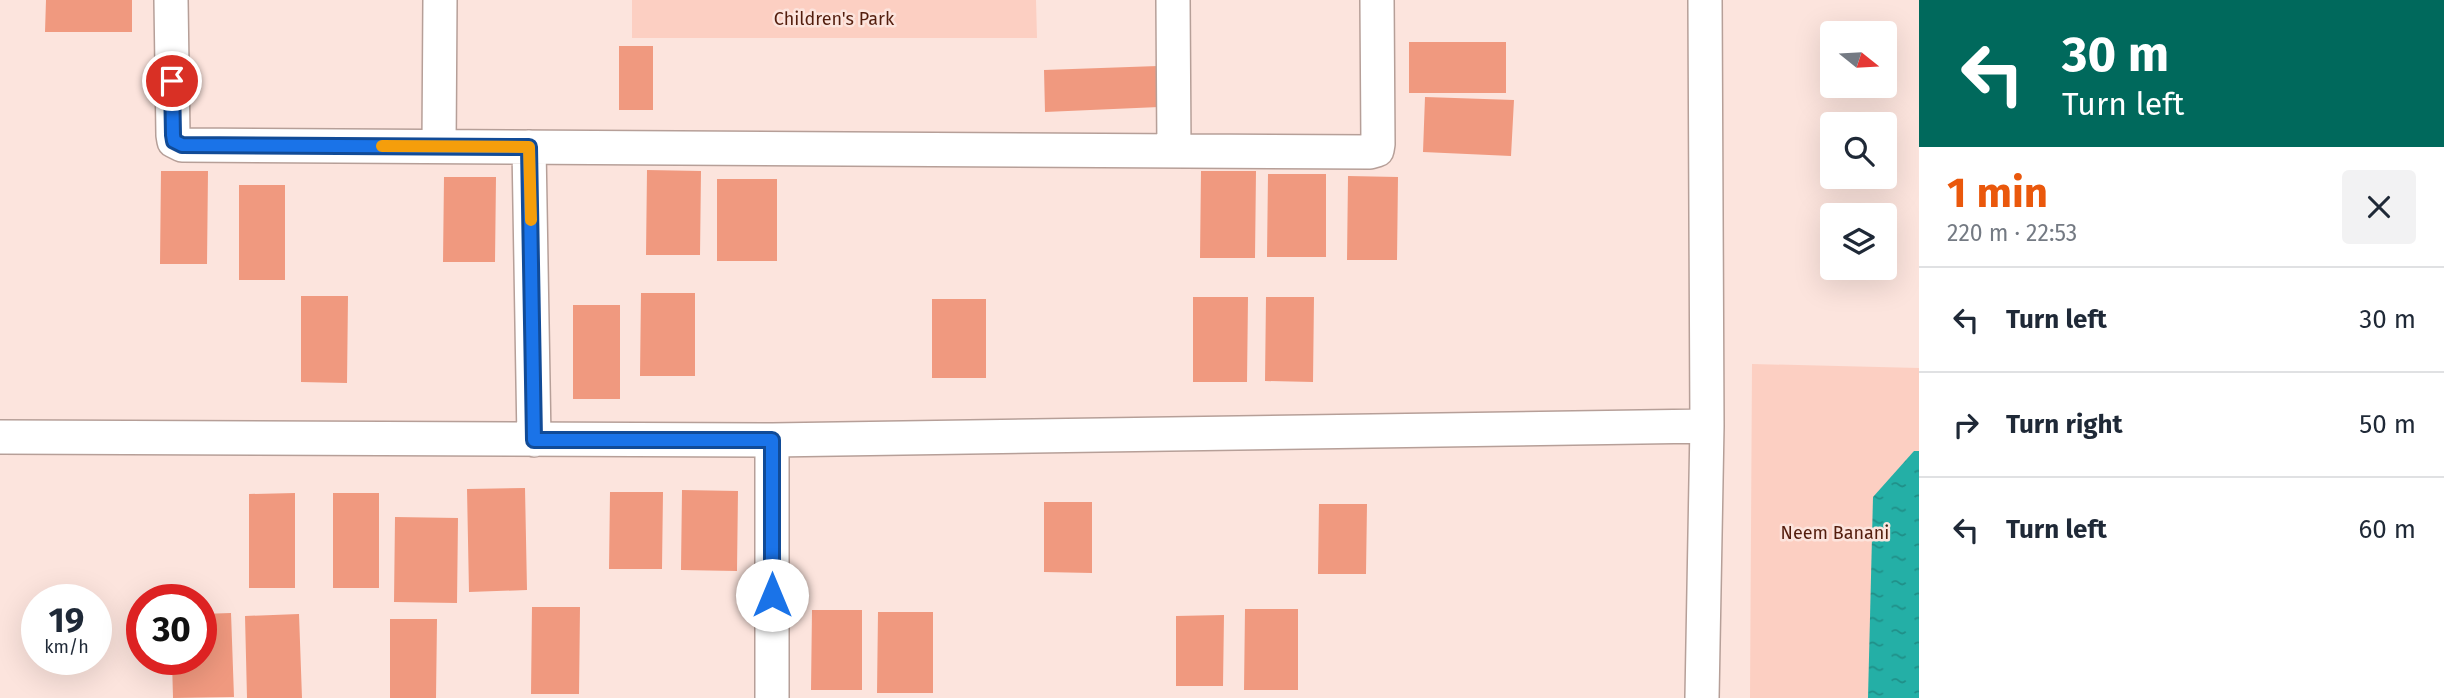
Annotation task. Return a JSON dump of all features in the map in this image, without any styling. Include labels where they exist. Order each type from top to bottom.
[{"type":"street","points":[[171,0],[174,141],[182,145],[1174,151],[1377,150],[1377,0]]},
{"type":"street","points":[[439,146],[440,0]]},
{"type":"street","points":[[1173,0],[1174,151]]},
{"type":"street","points":[[1702,698],[1707,426],[1705,0]]},
{"type":"street","points":[[529,147],[534,440]]},
{"type":"street","points":[[0,437],[772,440],[1707,426]]},
{"type":"street","points":[[772,440],[772,698]]},
{"type":"green space","name":"Children's Park","points":[[632,0],[1036,0],[1037,38],[632,38]]},
{"type":"green space","name":"Neem Banani","points":[[1752,364],[1919,368],[1919,698],[1750,698]]},
{"type":"water","name":"Neem Banani","points":[[1914,451],[1919,451],[1919,698],[1868,698],[1873,497]]},
{"type":"building","points":[[46,0],[132,0],[132,32],[45,32]]},
{"type":"building","points":[[1409,42],[1506,42],[1506,93],[1409,93]]},
{"type":"building","points":[[619,46],[653,46],[653,110],[619,110]]},
{"type":"building","points":[[1158,66],[1159,107],[1045,112],[1044,70]]},
{"type":"building","points":[[1425,97],[1514,100],[1511,156],[1423,152]]},
{"type":"building","points":[[647,170],[701,171],[700,255],[646,255]]},
{"type":"building","points":[[161,171],[208,171],[207,264],[160,264]]},
{"type":"building","points":[[1201,171],[1256,171],[1255,258],[1200,258]]},
{"type":"building","points":[[1268,174],[1326,174],[1326,257],[1267,257]]},
{"type":"building","points":[[1348,176],[1398,177],[1397,260],[1347,260]]},
{"type":"building","points":[[444,177],[496,177],[495,262],[443,262]]},
{"type":"building","points":[[717,179],[777,179],[777,261],[717,261]]},
{"type":"building","points":[[239,185],[285,185],[285,280],[239,280]]},
{"type":"building","points":[[641,293],[695,293],[695,376],[640,376]]},
{"type":"building","points":[[301,296],[348,296],[347,383],[301,382]]},
{"type":"building","points":[[1193,297],[1248,297],[1247,382],[1193,382]]},
{"type":"building","points":[[1266,297],[1314,297],[1313,382],[1265,381]]},
{"type":"building","points":[[932,299],[986,299],[986,378],[932,378]]},
{"type":"building","points":[[573,305],[620,305],[620,399],[573,399]]},
{"type":"building","points":[[525,488],[527,590],[469,592],[467,489]]},
{"type":"building","points":[[682,490],[738,491],[737,571],[681,570]]},
{"type":"building","points":[[610,492],[663,492],[662,569],[609,569]]},
{"type":"building","points":[[295,493],[295,588],[249,588],[249,494]]},
{"type":"building","points":[[333,493],[379,493],[379,588],[333,588]]},
{"type":"building","points":[[1044,502],[1092,502],[1092,573],[1044,572]]},
{"type":"building","points":[[1319,504],[1367,504],[1366,574],[1318,574]]},
{"type":"building","points":[[395,517],[458,518],[457,603],[394,602]]},
{"type":"building","points":[[532,607],[580,607],[579,694],[531,694]]},
{"type":"building","points":[[1245,609],[1298,609],[1298,690],[1244,690]]},
{"type":"building","points":[[812,610],[862,610],[862,690],[811,690]]},
{"type":"building","points":[[878,612],[933,612],[933,693],[877,693]]},
{"type":"building","points":[[217,613],[231,613],[234,697],[173,698],[172,675],[217,675]]},
{"type":"building","points":[[299,614],[302,698],[247,698],[245,616]]},
{"type":"building","points":[[1224,615],[1223,686],[1176,686],[1176,616]]},
{"type":"building","points":[[390,619],[437,619],[436,698],[390,698]]},
{"type":"slow traffic","points":[[382,146],[529,147],[531,220]]},
{"type":"route","points":[[172,81],[173,135],[174,141],[182,145],[529,147],[534,440],[772,440],[772,595]]}]
